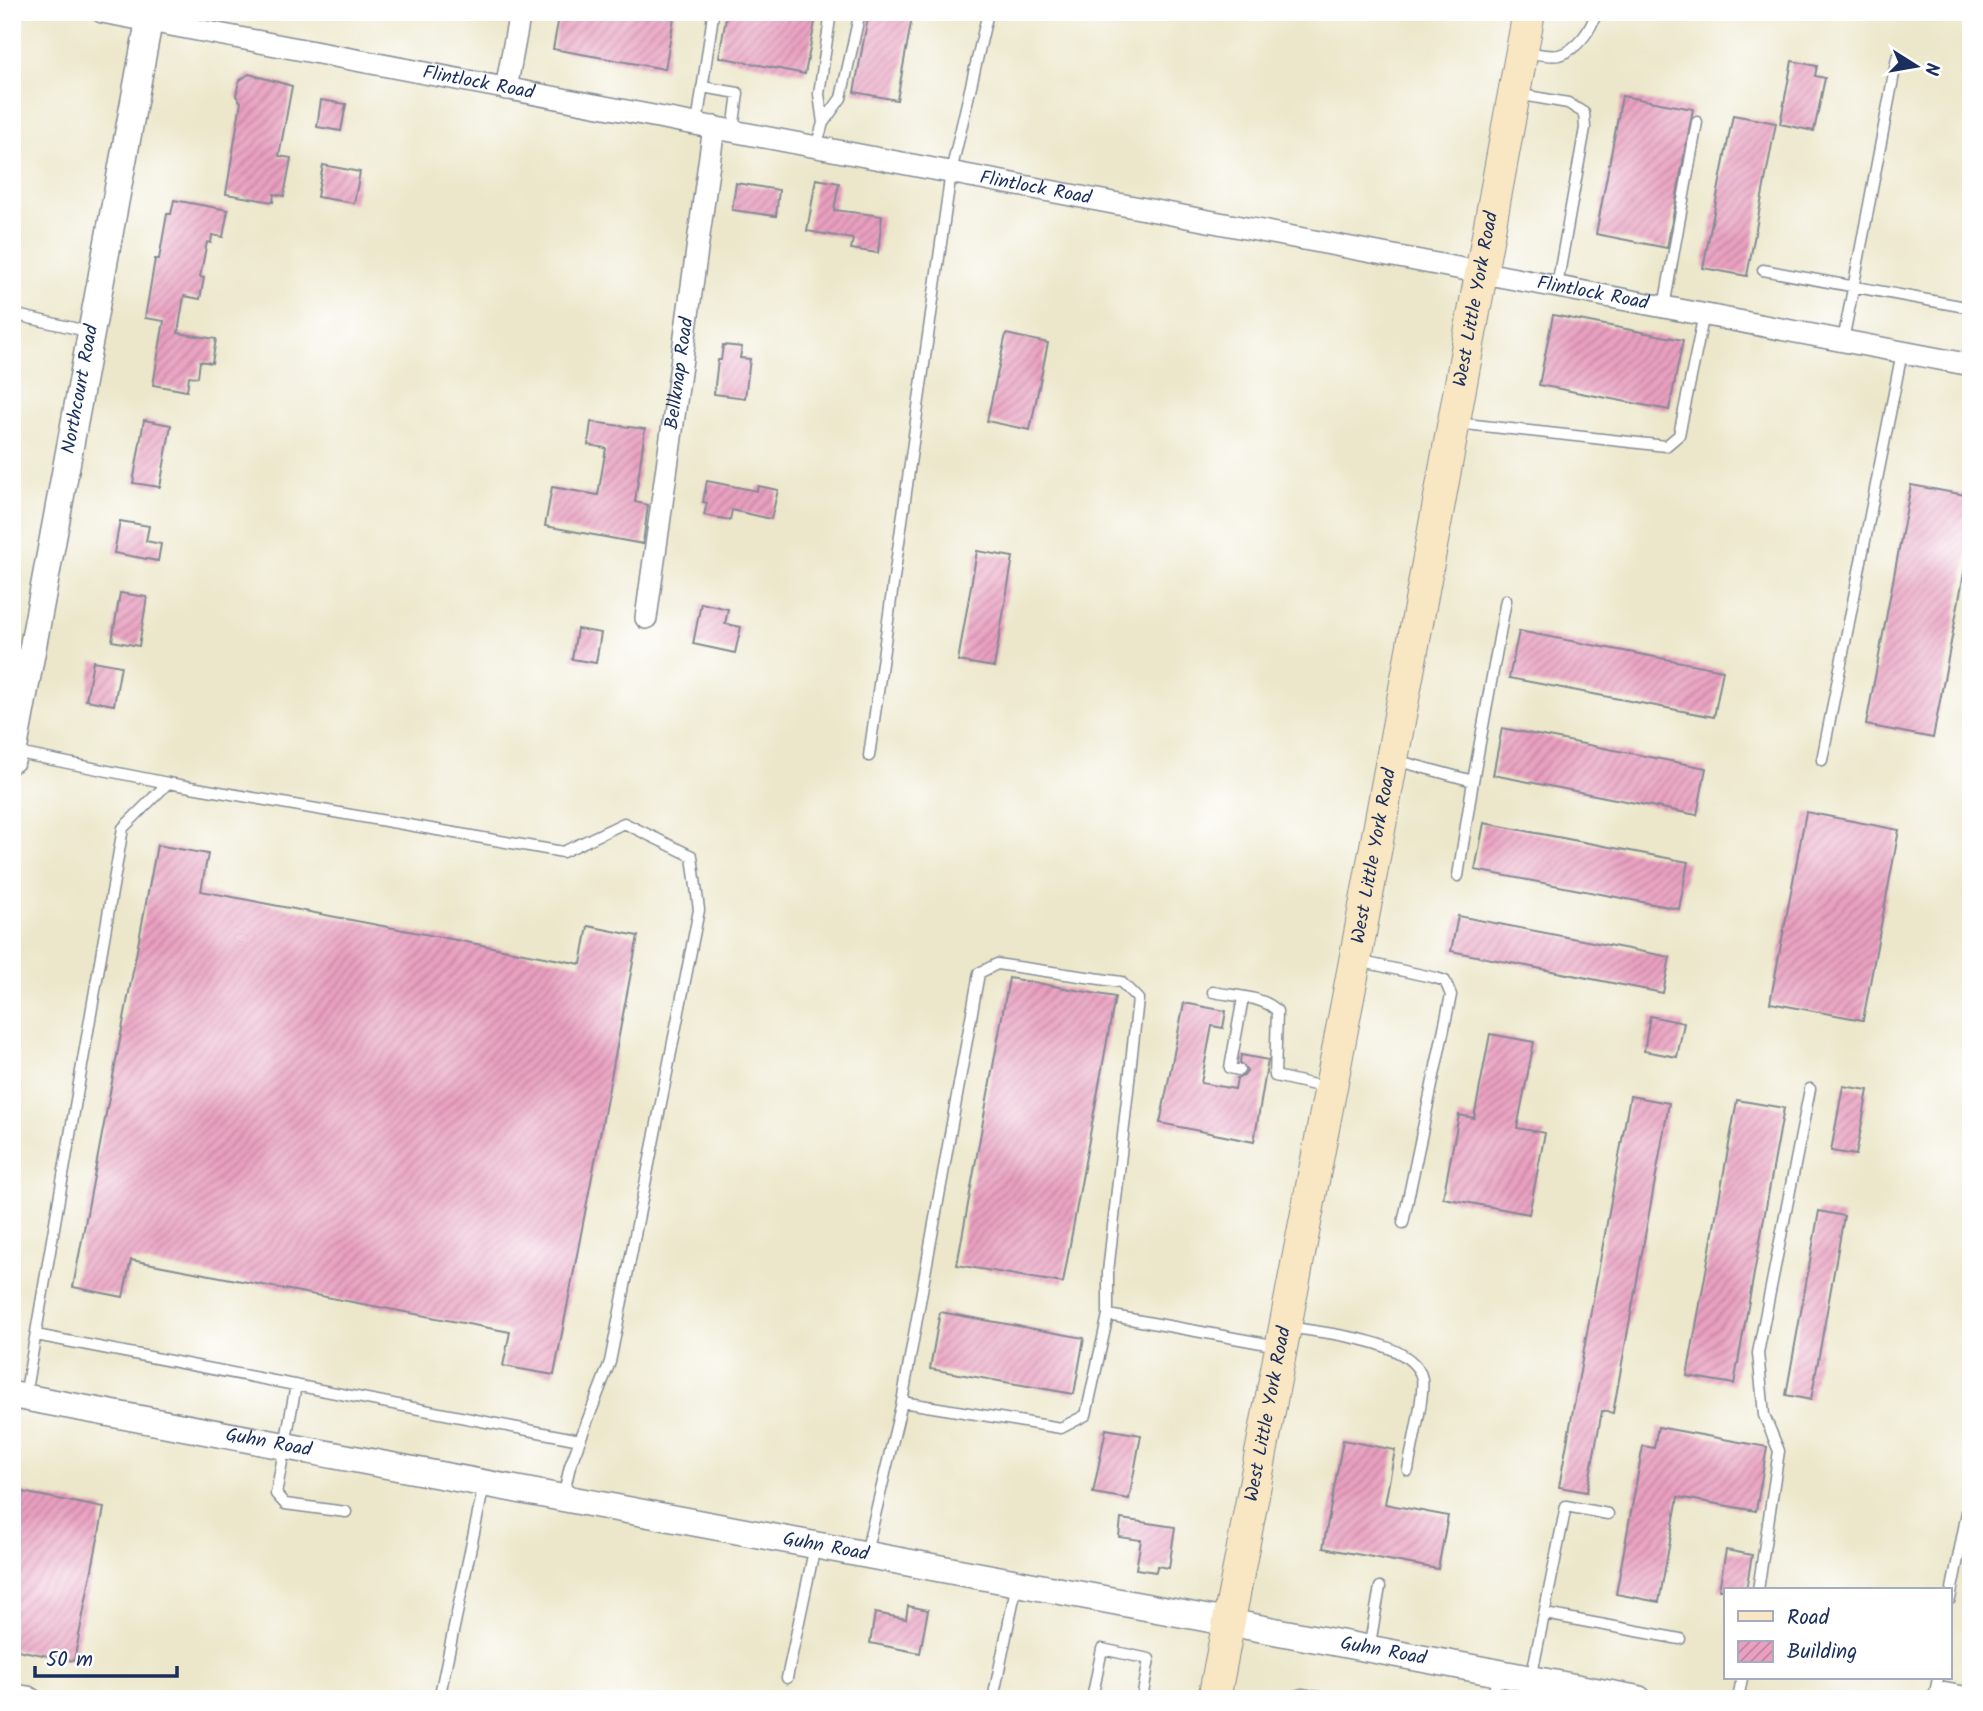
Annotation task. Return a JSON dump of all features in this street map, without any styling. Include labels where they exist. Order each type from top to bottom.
[{"type":"main road","name":"West Little York Road","points":[[1214,1699],[1355,961],[1479,272],[1529,12]]},
{"type":"street","name":"Flintlock Road","points":[[102,12],[149,17],[506,89],[1971,365]]},
{"type":"street","points":[[506,89],[520,12]]},
{"type":"street","name":"Northcourt Road","points":[[13,756],[149,17]]},
{"type":"street","name":"Bellknap Road","points":[[646,618],[715,128]]},
{"type":"street","name":"Guhn Road","points":[[19,1396],[1638,1699]]},
{"type":"lane","points":[[816,147],[822,123],[819,94],[831,12]]},
{"type":"lane","points":[[822,123],[841,99],[860,12]]},
{"type":"lane","points":[[869,756],[951,172],[988,12]]},
{"type":"lane","points":[[1521,52],[1559,55],[1579,43],[1594,22],[1596,12]]},
{"type":"lane","points":[[713,15],[702,87],[715,128]]},
{"type":"lane","points":[[1843,341],[1898,58]]},
{"type":"lane","points":[[702,87],[738,93],[715,128]]},
{"type":"lane","points":[[1513,93],[1568,103],[1584,113],[1585,128],[1558,286]]},
{"type":"lane","points":[[1664,307],[1698,122]]},
{"type":"lane","points":[[1763,270],[1971,307]]},
{"type":"lane","points":[[12,314],[91,332]]},
{"type":"lane","points":[[1453,423],[1666,446],[1679,435],[1704,314]]},
{"type":"lane","points":[[1822,760],[1902,352]]},
{"type":"lane","points":[[1458,876],[1506,600]]},
{"type":"lane","points":[[13,756],[564,852],[624,823],[692,856],[699,911],[610,1362],[580,1440],[563,1497]]},
{"type":"lane","points":[[1392,759],[1474,781]]},
{"type":"lane","points":[[19,1396],[36,1335],[124,828],[168,783]]},
{"type":"lane","points":[[1355,961],[1445,981],[1451,995],[1403,1223]]},
{"type":"lane","points":[[866,1553],[901,1402],[979,972],[997,964],[1121,982],[1138,999],[1108,1272],[1108,1315],[1086,1415],[1061,1428],[901,1402]]},
{"type":"lane","points":[[1213,992],[1264,1002],[1277,1011],[1271,1076],[1331,1089]]},
{"type":"lane","points":[[1238,1070],[1230,1068],[1242,998]]},
{"type":"lane","points":[[1758,1588],[1779,1451],[1764,1415],[1758,1353],[1810,1089]]},
{"type":"lane","points":[[1108,1315],[1394,1348],[1414,1361],[1422,1380],[1408,1470]]},
{"type":"lane","points":[[36,1335],[580,1440]]},
{"type":"lane","points":[[296,1385],[276,1494],[279,1501],[346,1512]]},
{"type":"lane","points":[[439,1699],[462,1604],[485,1482]]},
{"type":"lane","points":[[1952,1589],[1971,1492]]},
{"type":"lane","points":[[1531,1679],[1566,1506],[1608,1514]]},
{"type":"lane","points":[[787,1678],[815,1543]]},
{"type":"lane","points":[[993,1699],[1017,1583]]},
{"type":"lane","points":[[1369,1649],[1380,1587]]},
{"type":"lane","points":[[1545,1614],[1680,1639]]},
{"type":"lane","points":[[1092,1699],[1102,1649],[1149,1659],[1142,1699]]},
{"type":"lane","points":[[1493,1699],[1497,1673]]},
{"type":"lane","points":[[1738,1699],[1742,1680]]},
{"type":"lane","points":[[1931,1696],[1944,1688],[1971,1693]]},
{"type":"lane","points":[[12,1689],[30,1692],[41,1699]]},
{"type":"lane","points":[[1288,1699],[1301,1694],[1328,1699]]},
{"type":"building","points":[[560,12],[675,12],[665,69],[553,49]]},
{"type":"building","points":[[727,12],[817,12],[805,74],[719,57]]},
{"type":"building","points":[[869,12],[913,12],[897,100],[854,92]]},
{"type":"building","points":[[1792,61],[1817,66],[1815,76],[1825,78],[1814,131],[1780,124]]},
{"type":"building","points":[[249,74],[292,86],[279,156],[291,158],[284,196],[274,194],[273,202],[226,194],[241,102],[236,96],[239,81]]},
{"type":"building","points":[[1622,96],[1693,109],[1667,248],[1596,234]]},
{"type":"building","points":[[321,100],[346,104],[341,131],[317,127]]},
{"type":"building","points":[[1733,115],[1776,123],[1747,276],[1703,268]]},
{"type":"building","points":[[323,165],[360,172],[354,203],[317,197]]},
{"type":"building","points":[[816,179],[839,183],[834,210],[882,216],[878,253],[851,249],[853,239],[807,231]]},
{"type":"building","points":[[736,183],[779,190],[776,216],[732,210]]},
{"type":"building","points":[[174,200],[228,210],[223,237],[212,235],[211,243],[207,242],[200,277],[204,278],[200,299],[184,296],[178,333],[216,339],[212,363],[200,361],[198,377],[189,376],[187,391],[153,385],[164,321],[145,318],[155,259],[159,259],[167,214],[171,214]]},
{"type":"building","points":[[1553,315],[1683,340],[1669,410],[1539,385]]},
{"type":"building","points":[[1006,334],[1048,343],[1030,430],[987,421]]},
{"type":"building","points":[[723,345],[742,347],[740,358],[750,359],[745,398],[714,394],[718,360],[721,360]]},
{"type":"building","points":[[144,420],[171,425],[160,487],[133,483]]},
{"type":"building","points":[[591,422],[645,429],[635,502],[648,505],[643,544],[545,526],[552,487],[598,495],[606,448],[588,445]]},
{"type":"building","points":[[707,481],[757,491],[758,486],[778,490],[771,519],[732,510],[730,520],[704,515],[707,503],[703,502]]},
{"type":"building","points":[[1911,485],[1971,496],[1971,536],[1933,738],[1866,725]]},
{"type":"building","points":[[120,521],[149,526],[146,541],[161,544],[158,561],[114,553]]},
{"type":"building","points":[[977,551],[1013,557],[994,667],[958,661]]},
{"type":"building","points":[[120,593],[147,597],[139,646],[112,641]]},
{"type":"building","points":[[701,603],[728,609],[725,624],[741,627],[735,653],[693,644]]},
{"type":"building","points":[[577,629],[601,633],[596,663],[572,659]]},
{"type":"building","points":[[1519,631],[1723,670],[1714,717],[1509,678]]},
{"type":"building","points":[[93,661],[121,666],[114,705],[86,700]]},
{"type":"building","points":[[1502,728],[1706,768],[1697,815],[1493,775]]},
{"type":"building","points":[[1806,812],[1899,830],[1863,1020],[1770,1003]]},
{"type":"building","points":[[1484,823],[1688,862],[1679,909],[1475,870]]},
{"type":"building","points":[[157,845],[208,854],[201,891],[581,964],[588,926],[638,936],[554,1375],[503,1366],[510,1332],[131,1260],[123,1297],[73,1287]]},
{"type":"building","points":[[1458,916],[1670,957],[1663,993],[1451,951]]},
{"type":"building","points":[[1009,978],[1115,997],[1063,1283],[957,1265]]},
{"type":"building","points":[[1184,1003],[1226,1011],[1223,1028],[1212,1026],[1201,1083],[1235,1089],[1237,1078],[1244,1076],[1247,1071],[1240,1062],[1241,1055],[1268,1060],[1254,1142],[1160,1123]]},
{"type":"building","points":[[1650,1016],[1684,1023],[1677,1057],[1644,1051]]},
{"type":"building","points":[[1490,1034],[1534,1042],[1517,1128],[1545,1133],[1529,1214],[1443,1198],[1459,1115],[1474,1118]]},
{"type":"building","points":[[1843,1086],[1868,1090],[1856,1155],[1831,1151]]},
{"type":"building","points":[[1630,1096],[1669,1103],[1613,1413],[1602,1411],[1587,1492],[1559,1487]]},
{"type":"building","points":[[1737,1100],[1784,1108],[1734,1384],[1687,1376]]},
{"type":"building","points":[[1819,1211],[1844,1216],[1811,1400],[1786,1395]]},
{"type":"building","points":[[940,1312],[1084,1338],[1074,1394],[930,1369]]},
{"type":"building","points":[[1658,1427],[1767,1447],[1756,1511],[1678,1497],[1659,1602],[1616,1594],[1643,1446],[1654,1448]]},
{"type":"building","points":[[1106,1429],[1141,1435],[1129,1499],[1093,1493]]},
{"type":"building","points":[[1343,1440],[1395,1450],[1385,1504],[1448,1516],[1438,1569],[1323,1548]]},
{"type":"building","points":[[12,1490],[104,1508],[74,1661],[12,1649]]},
{"type":"building","points":[[1121,1519],[1175,1527],[1169,1568],[1157,1566],[1156,1572],[1136,1569],[1141,1540],[1119,1537]]},
{"type":"building","points":[[1726,1550],[1752,1555],[1746,1588],[1719,1590]]},
{"type":"building","points":[[908,1606],[928,1610],[920,1653],[870,1643],[875,1613],[906,1619]]}]
